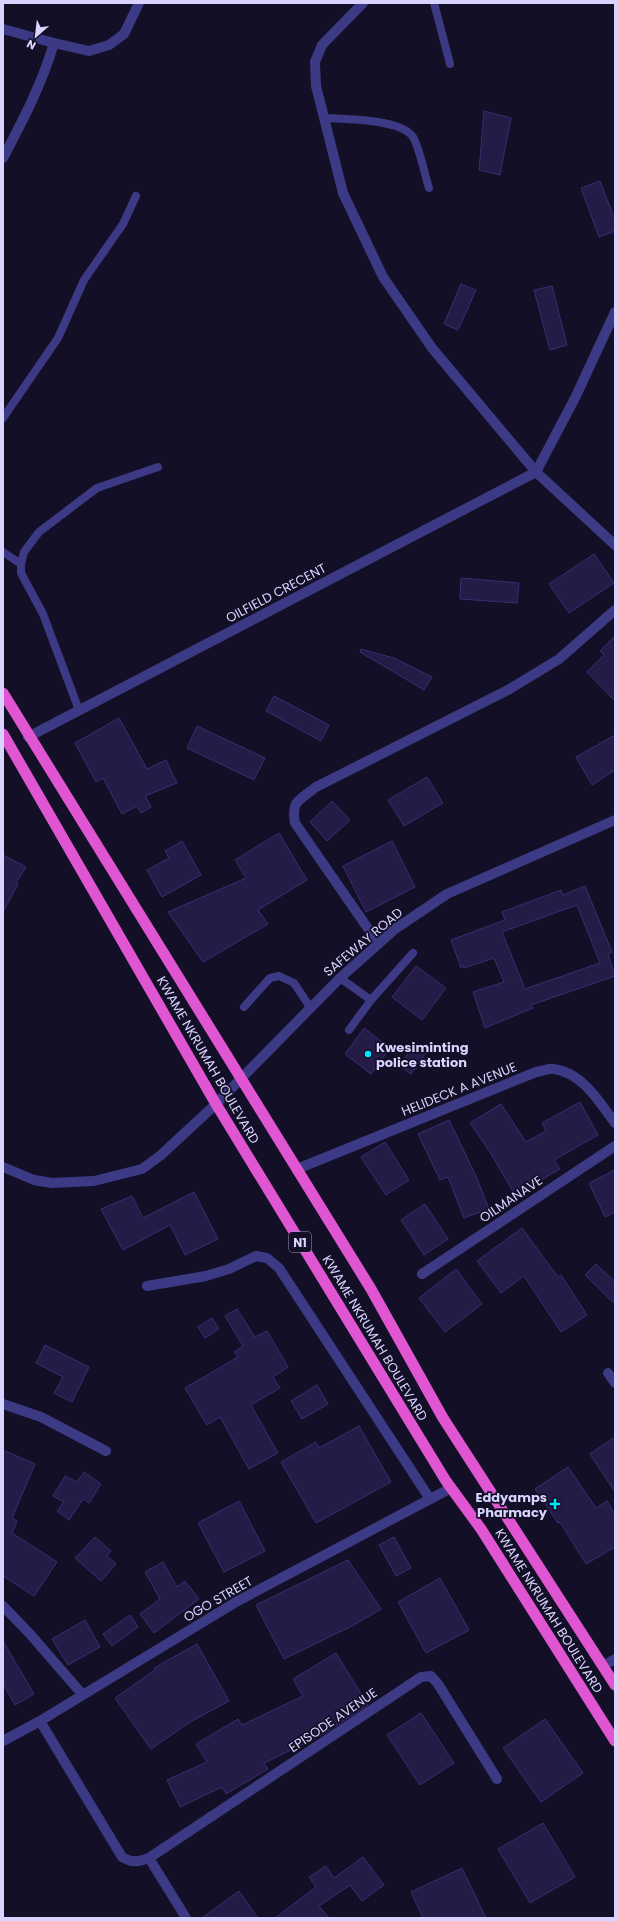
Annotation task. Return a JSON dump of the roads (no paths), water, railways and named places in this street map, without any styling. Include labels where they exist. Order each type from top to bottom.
[{"type":"highway","name":"KWAME NKRUMAH BOULEVARD","points":[[3,693],[28,736],[371,1289],[444,1418],[615,1685]]},
{"type":"highway","name":"KWAME NKRUMAH BOULEVARD","points":[[3,734],[216,1104],[451,1488],[481,1530],[615,1741]]},
{"type":"street","points":[[3,29],[54,44],[89,51],[109,45],[124,34],[138,3]]},
{"type":"street","points":[[364,3],[322,45],[315,62],[316,86],[343,193],[383,277],[432,348],[536,472],[615,545]]},
{"type":"street","points":[[3,158],[34,100],[47,68],[54,44]]},
{"type":"street","points":[[536,472],[575,398],[615,312]]},
{"type":"street","name":"OILFIELD CRECENT","points":[[28,736],[536,472]]},
{"type":"street","points":[[378,943],[295,823],[293,809],[296,802],[316,787],[508,690],[559,658],[615,610]]},
{"type":"street","name":"SAFEWAY ROAD","points":[[3,1167],[34,1180],[52,1183],[94,1181],[121,1176],[142,1169],[161,1155],[216,1104],[241,1080],[310,1007],[395,929],[447,894],[615,820]]},
{"type":"street","name":"HELIDECK A AVENUE","points":[[297,1169],[536,1072],[553,1068],[567,1073],[584,1082],[615,1123]]},
{"type":"street","name":"OILMANAVE","points":[[422,1274],[615,1146]]},
{"type":"street","points":[[147,1286],[206,1276],[256,1256],[267,1258],[279,1268],[430,1499]]},
{"type":"street","points":[[608,1373],[615,1383]]},
{"type":"street","points":[[3,1404],[41,1417],[106,1451]]},
{"type":"street","name":"OGO STREET","points":[[3,1741],[40,1721],[82,1694],[236,1602],[451,1488]]},
{"type":"street","points":[[3,1606],[30,1634],[82,1694]]},
{"type":"street","points":[[603,1666],[615,1659]]},
{"type":"street","name":"EPISODE AVENUE","points":[[149,1858],[421,1677],[431,1676],[438,1684],[497,1779]]},
{"type":"street","points":[[40,1721],[122,1856],[130,1862],[138,1862],[149,1858],[186,1918]]},
{"type":"lane","points":[[434,3],[450,64]]},
{"type":"lane","points":[[324,118],[360,119],[393,125],[404,130],[413,136],[429,188]]},
{"type":"lane","points":[[3,418],[58,338],[84,280],[123,224],[136,196]]},
{"type":"lane","points":[[79,710],[43,614],[21,573],[21,564],[24,552],[39,532],[97,488],[158,468]]},
{"type":"lane","points":[[3,552],[21,564]]},
{"type":"lane","points":[[349,1030],[371,1000],[413,953]]},
{"type":"lane","points":[[244,1006],[270,978],[279,976],[294,983],[310,1007]]},
{"type":"lane","points":[[340,978],[371,1000]]},
{"type":"place","name":"Kwesiminting police station","points":[[368,1054]]},
{"type":"place","name":"Eddyamps Pharmacy","points":[[555,1504]]}]
